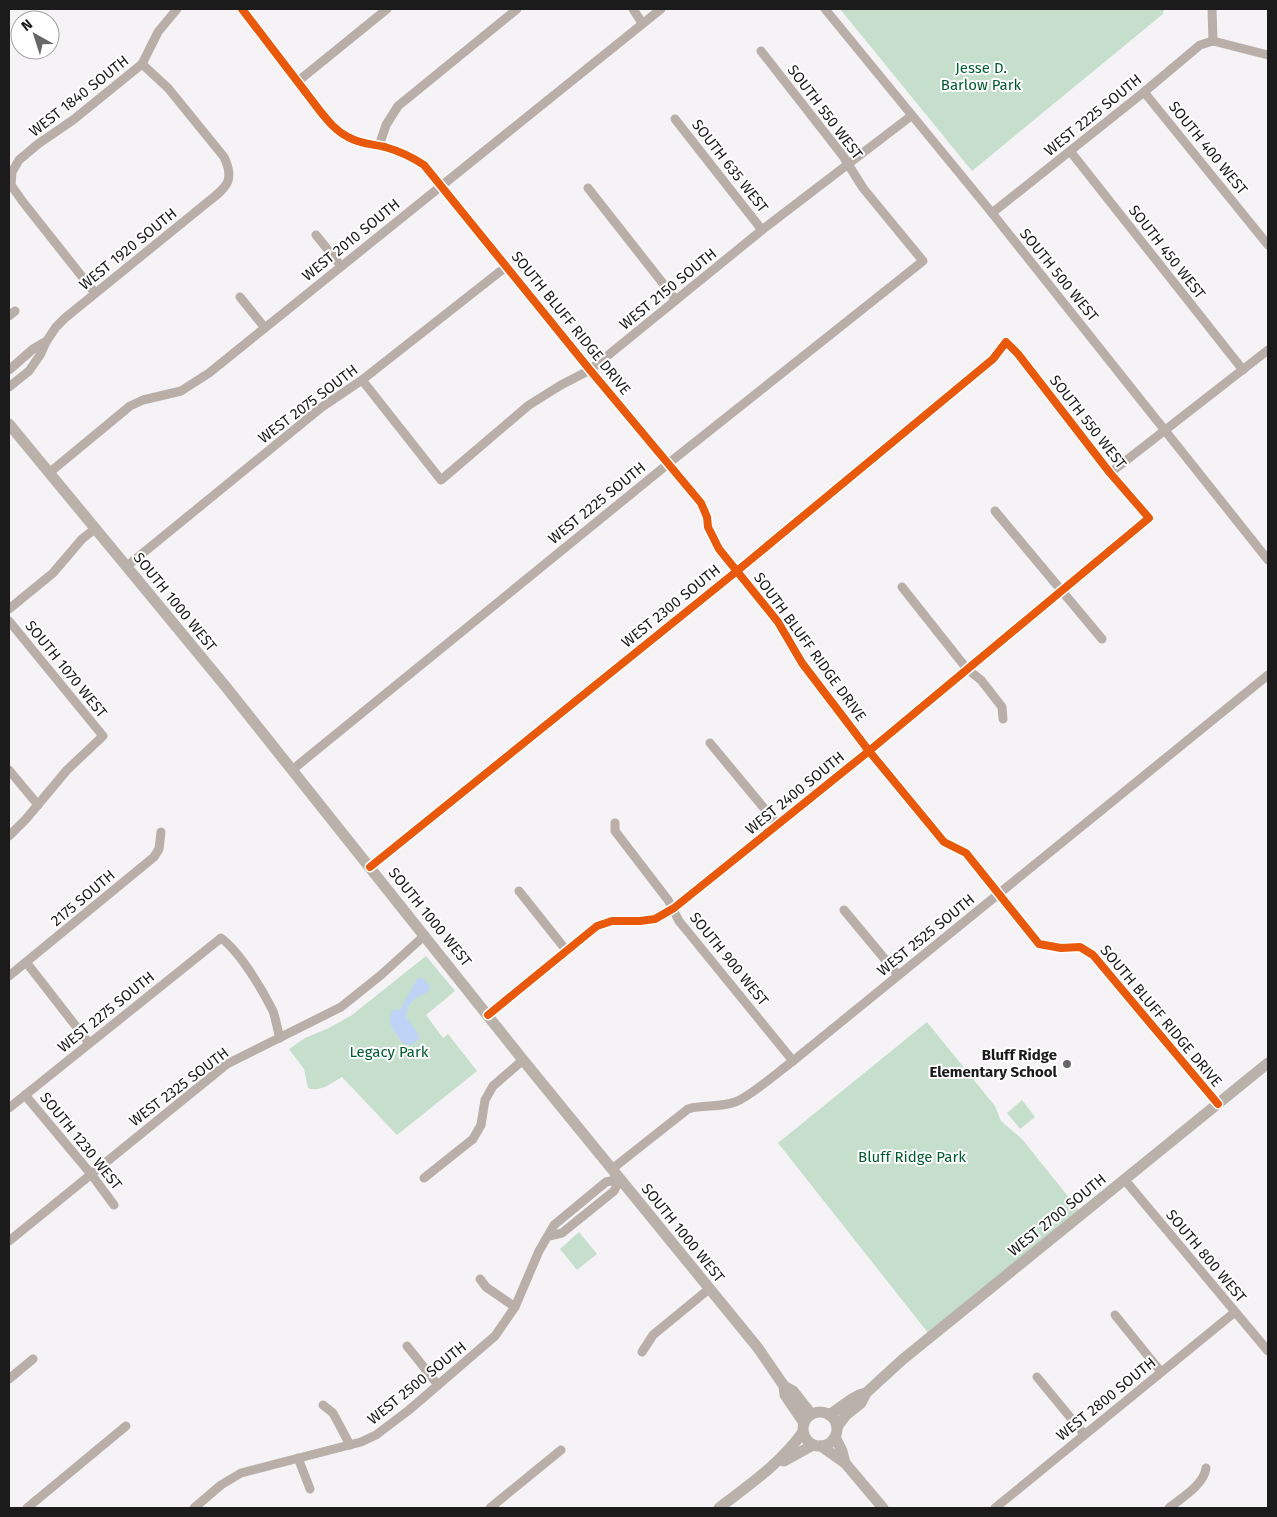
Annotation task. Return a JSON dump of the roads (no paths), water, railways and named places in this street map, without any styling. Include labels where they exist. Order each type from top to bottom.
[{"type":"main road","name":"SOUTH 1000 WEST","points":[[9,424],[127,566],[425,935],[523,1060],[758,1348],[784,1386],[785,1395],[806,1423]]},
{"type":"main road","name":"WEST 2700 SOUTH","points":[[836,1432],[846,1416],[861,1403],[866,1392],[902,1360],[1268,1063]]},
{"type":"main road","name":"WEST 2700 SOUTH","points":[[828,1415],[856,1395],[866,1392]]},
{"type":"main road","points":[[719,1508],[772,1467],[793,1446],[806,1423],[819,1412],[832,1418],[845,1463]]},
{"type":"main road","points":[[806,1423],[806,1440],[845,1463],[884,1508]]},
{"type":"main road","points":[[772,1467],[817,1446],[829,1443],[836,1432]]},
{"type":"street","name":"WEST 1840 SOUTH","points":[[95,293],[23,202],[11,185],[11,176],[19,160],[38,144],[73,120],[142,64],[158,32],[177,9]]},
{"type":"street","points":[[244,12],[254,9]]},
{"type":"street","points":[[297,82],[387,9]]},
{"type":"street","points":[[379,146],[386,125],[398,106],[517,9]]},
{"type":"street","points":[[633,9],[642,23]]},
{"type":"street","name":"WEST 2010 SOUTH","points":[[49,472],[130,406],[143,400],[182,391],[192,386],[660,9]]},
{"type":"street","name":"SOUTH 500 WEST","points":[[825,9],[911,116],[992,212],[1268,560]]},
{"type":"street","points":[[1212,9],[1213,41],[1268,55]]},
{"type":"street","name":"SOUTH BLUFF RIDGE DRIVE","points":[[244,12],[334,127],[349,138],[361,143],[379,146],[410,156],[424,164],[590,370],[701,502],[713,540],[778,622],[802,663],[869,750],[944,842],[966,853],[1039,944],[1061,948],[1080,948],[1087,950],[1093,955],[1218,1104]]},
{"type":"street","name":"WEST 2225 SOUTH","points":[[992,212],[1144,92],[1200,45],[1213,41]]},
{"type":"street","name":"SOUTH 550 WEST","points":[[761,50],[848,163],[863,188],[923,261]]},
{"type":"street","name":"WEST 1920 SOUTH","points":[[9,387],[29,371],[60,322],[225,188],[229,180],[229,170],[224,157],[168,88],[142,64]]},
{"type":"street","name":"SOUTH 400 WEST","points":[[1144,92],[1268,245]]},
{"type":"street","name":"WEST 2150 SOUTH","points":[[362,380],[441,480],[529,405],[590,370],[762,230],[848,163],[873,147],[911,116]]},
{"type":"street","name":"SOUTH 635 WEST","points":[[675,119],[762,230]]},
{"type":"street","name":"SOUTH 450 WEST","points":[[1070,151],[1243,370]]},
{"type":"street","points":[[588,188],[676,300]]},
{"type":"street","points":[[316,235],[341,266]]},
{"type":"street","name":"WEST 2225 SOUTH","points":[[292,770],[668,463],[923,261]]},
{"type":"street","name":"WEST 2075 SOUTH","points":[[127,566],[322,407],[362,380],[507,266]]},
{"type":"street","points":[[240,297],[265,328]]},
{"type":"street","name":"WEST 1920 SOUTH","points":[[9,370],[33,349],[46,342]]},
{"type":"street","name":"SOUTH 550 WEST","points":[[1006,342],[1018,354],[1110,473],[1149,518]]},
{"type":"street","name":"WEST 2300 SOUTH","points":[[370,867],[736,571],[993,359],[1006,342]]},
{"type":"street","points":[[1110,473],[1268,350]]},
{"type":"street","points":[[995,510],[1102,639]]},
{"type":"street","name":"WEST 2400 SOUTH","points":[[488,1016],[597,926],[612,921],[640,921],[655,918],[674,908],[778,825],[1149,518]]},
{"type":"street","points":[[9,609],[54,573],[82,539],[96,528]]},
{"type":"street","points":[[902,587],[967,669],[981,680],[1002,707],[1003,718]]},
{"type":"street","name":"SOUTH 1070 WEST","points":[[9,621],[103,736],[67,770],[38,805]]},
{"type":"street","name":"WEST 2525 SOUTH","points":[[612,1169],[688,1109],[697,1106],[722,1105],[736,1102],[793,1061],[1268,675]]},
{"type":"street","points":[[710,743],[778,825]]},
{"type":"street","points":[[9,770],[38,805],[9,836]]},
{"type":"street","name":"SOUTH 900 WEST","points":[[615,823],[615,831],[674,908],[680,921],[793,1061]]},
{"type":"street","name":"2175 SOUTH","points":[[9,976],[154,857],[159,849],[161,832]]},
{"type":"street","points":[[519,891],[566,950]]},
{"type":"street","points":[[844,910],[898,975]]},
{"type":"street","name":"WEST 2325 SOUTH","points":[[9,1241],[227,1064],[341,1007],[381,975],[425,935]]},
{"type":"street","name":"WEST 2275 SOUTH","points":[[9,1108],[221,938],[243,960],[273,1012],[280,1038]]},
{"type":"street","points":[[26,962],[89,1043]]},
{"type":"street","points":[[424,1178],[473,1139],[480,1125],[485,1100],[493,1086],[523,1060]]},
{"type":"street","name":"SOUTH 1230 WEST","points":[[25,1094],[114,1205]]},
{"type":"street","name":"WEST 2500 SOUTH","points":[[194,1508],[222,1485],[241,1473],[361,1442],[376,1435],[495,1336],[514,1307],[554,1224],[605,1182],[620,1179]]},
{"type":"street","name":"SOUTH 800 WEST","points":[[1124,1179],[1268,1351]]},
{"type":"street","points":[[480,1279],[486,1287],[514,1307]]},
{"type":"street","points":[[642,1352],[653,1335],[709,1289]]},
{"type":"street","name":"WEST 2800 SOUTH","points":[[995,1508],[1235,1312]]},
{"type":"street","points":[[1115,1316],[1161,1372]]},
{"type":"street","points":[[406,1346],[438,1385]]},
{"type":"street","points":[[9,1379],[33,1359]]},
{"type":"street","points":[[1037,1377],[1084,1434]]},
{"type":"street","points":[[323,1406],[333,1413],[350,1445]]},
{"type":"street","points":[[27,1508],[126,1426]]},
{"type":"street","points":[[490,1508],[561,1450]]},
{"type":"street","points":[[298,1458],[310,1489]]},
{"type":"street","points":[[1169,1508],[1198,1484],[1206,1473],[1206,1468]]},
{"type":"water","points":[[422,978],[430,986],[428,992],[410,1004],[406,1017],[417,1032],[419,1039],[411,1045],[404,1044],[390,1024],[391,1015],[393,1010],[400,1010],[417,979]]},
{"type":"place","name":"Bluff Ridge Elementary School","points":[[1067,1064]]},
{"type":"park label","name":"Jesse D. Barlow Park","points":[[981,76]]},
{"type":"park label","name":"Legacy Park","points":[[389,1052]]},
{"type":"park label","name":"Bluff Ridge Park","points":[[912,1157]]}]
